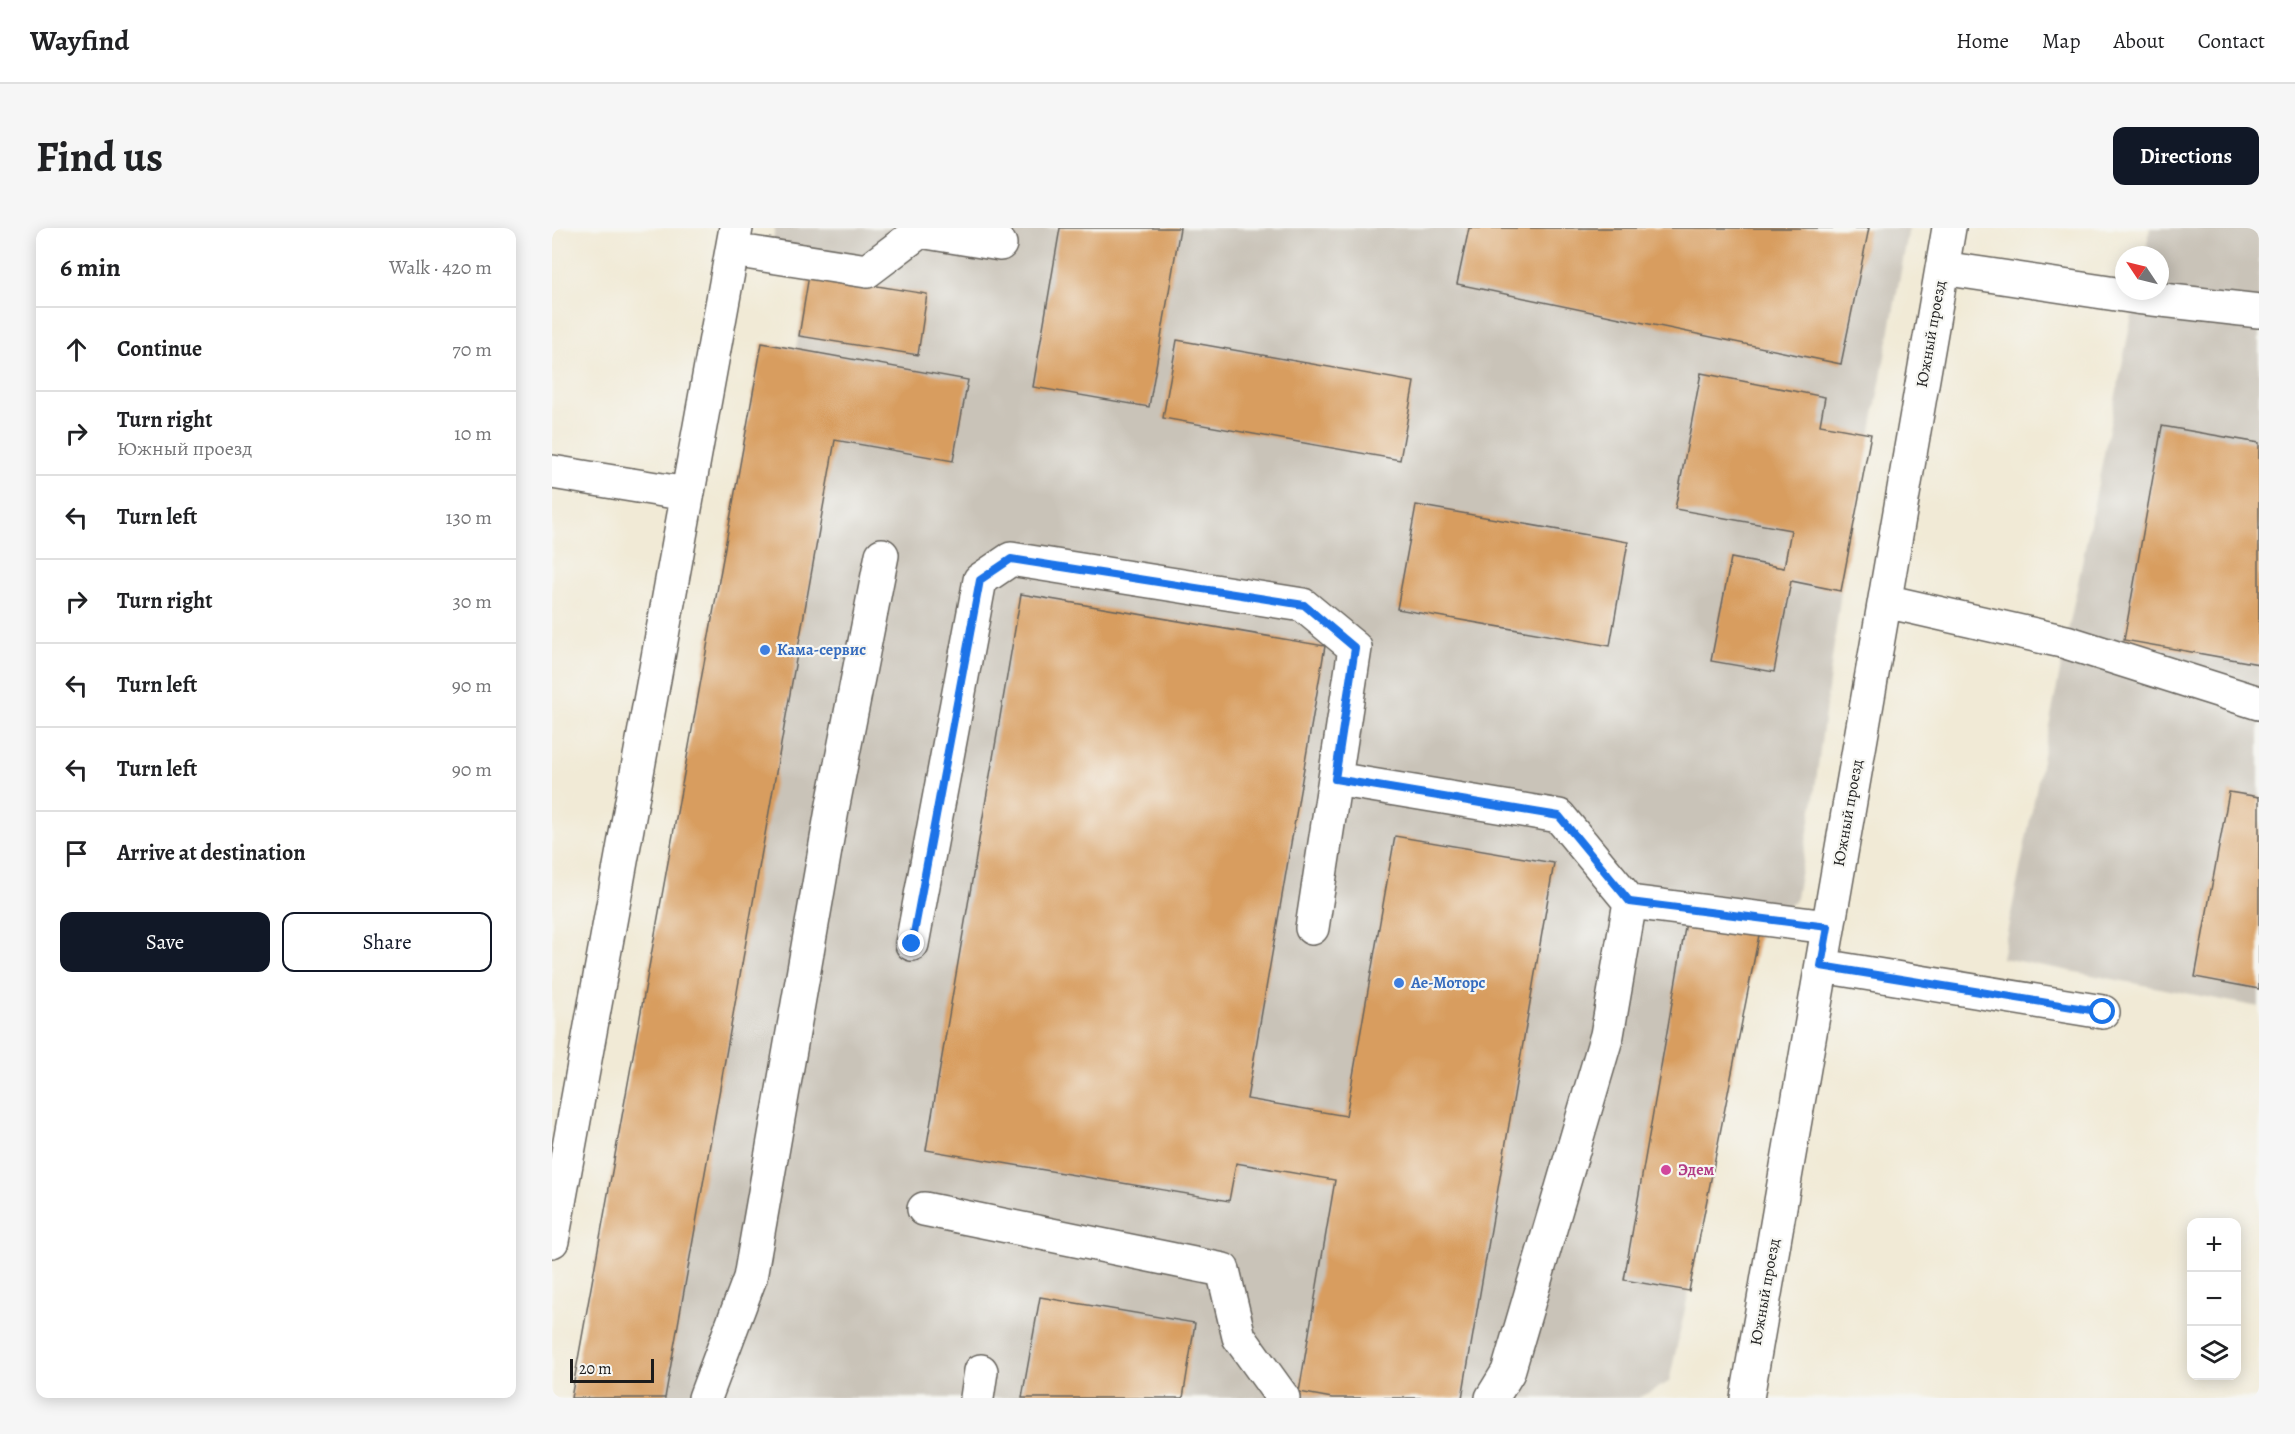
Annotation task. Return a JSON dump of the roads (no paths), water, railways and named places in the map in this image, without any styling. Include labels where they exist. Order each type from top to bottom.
[{"type":"street","name":"Южный проезд","points":[[1747,1398],[1949,228]]},
{"type":"street","points":[[552,1241],[734,239],[867,271],[920,231],[1000,244]]},
{"type":"street","points":[[1942,268],[2136,297],[2259,311]]},
{"type":"street","points":[[552,472],[687,494]]},
{"type":"street","points":[[705,1398],[750,1278],[832,810],[882,555]]},
{"type":"street","points":[[912,944],[980,580],[1011,559],[1304,605],[1355,648],[1312,928]]},
{"type":"street","points":[[1885,601],[2066,642],[2259,703]]},
{"type":"street","points":[[1335,779],[1559,816],[1630,902],[1828,927]]},
{"type":"street","points":[[1492,1398],[1508,1372],[1607,1035],[1630,902]]},
{"type":"street","points":[[1821,966],[2103,1012]]},
{"type":"street","points":[[924,1209],[1223,1270],[1239,1336],[1283,1398]]},
{"type":"place","name":"Кама-сервис","points":[[765,650]]},
{"type":"place","name":"Ае-Моторс","points":[[1399,983]]},
{"type":"place","name":"Эдем","points":[[1666,1170]]}]
